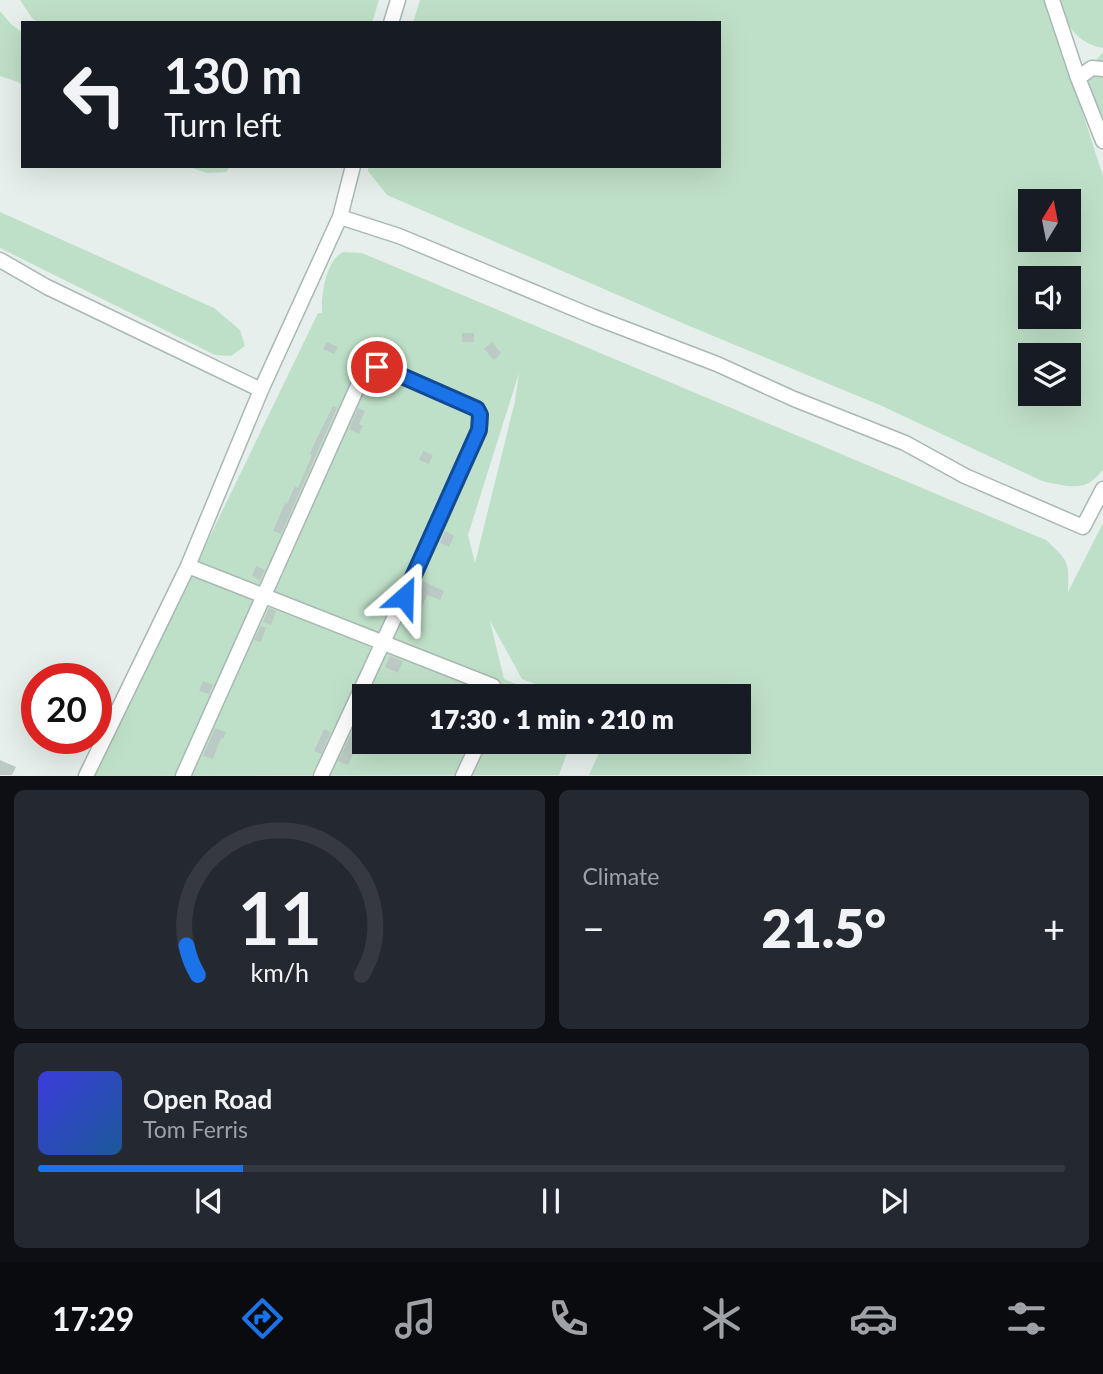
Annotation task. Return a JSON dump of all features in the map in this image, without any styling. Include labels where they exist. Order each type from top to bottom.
[{"type":"street","points":[[392,21],[398,0]]},
{"type":"street","points":[[1052,0],[1103,141]]},
{"type":"street","points":[[1078,78],[1093,68],[1103,69]]},
{"type":"street","points":[[86,775],[188,566],[261,390],[340,217],[352,168]]},
{"type":"street","points":[[340,217],[399,236],[594,317],[717,364],[794,399],[905,443],[965,476],[1083,527],[1103,489]]},
{"type":"street","points":[[0,260],[47,287],[261,390]]},
{"type":"street","points":[[183,775],[363,372],[368,368],[386,369],[477,409],[480,415],[479,430],[321,775]]},
{"type":"street","points":[[188,566],[488,684]]},
{"type":"street","points":[[463,775],[473,754]]},
{"type":"green space","points":[[20,0],[379,0],[373,21],[36,21]]},
{"type":"green space","points":[[420,0],[1046,0],[1103,176],[1103,470],[1084,485],[1066,486],[1042,481],[882,406],[387,195],[368,168],[721,168],[721,21],[414,21]]},
{"type":"green space","points":[[1059,0],[1103,0],[1103,48],[1086,42],[1073,31]]},
{"type":"green space","points":[[0,11],[21,32],[21,84],[0,76]]},
{"type":"green space","points":[[1103,52],[1103,129],[1082,77]]},
{"type":"green space","points":[[192,168],[229,168],[226,172],[207,173]]},
{"type":"green space","points":[[0,212],[214,308],[240,330],[245,346],[231,356],[215,355],[0,248]]},
{"type":"green space","points":[[343,252],[362,253],[1046,540],[1066,562],[1068,592],[1103,523],[1103,775],[589,775],[599,754],[751,754],[751,684],[536,684],[522,679],[490,621],[504,679],[515,684],[352,684],[352,754],[567,754],[559,775],[94,776],[105,754],[112,754],[112,739],[318,313],[322,313],[322,297],[332,262]],"holes":[[[519,373],[515,401],[475,563],[468,535]]]},
{"type":"building","points":[[462,333],[474,333],[474,342],[462,342]]},
{"type":"building","points":[[327,342],[338,347],[334,354],[323,349]]},
{"type":"building","points":[[492,342],[501,353],[494,360],[484,349]]},
{"type":"building","points":[[333,406],[337,408],[281,534],[273,531],[285,503],[287,504],[295,486],[298,488],[314,444]]},
{"type":"building","points":[[358,408],[365,411],[359,424],[363,426],[359,434],[349,429]]},
{"type":"building","points":[[423,451],[433,455],[429,464],[419,460]]},
{"type":"building","points":[[445,531],[454,536],[449,547],[440,543]]},
{"type":"building","points":[[256,566],[265,570],[260,580],[252,576]]},
{"type":"building","points":[[422,581],[444,591],[440,600],[427,595],[419,613],[409,609]]},
{"type":"building","points":[[269,608],[276,611],[271,625],[263,622]]},
{"type":"building","points":[[261,626],[266,628],[261,642],[254,640]]},
{"type":"building","points":[[390,656],[403,661],[398,673],[385,667]]},
{"type":"building","points":[[203,681],[213,685],[209,694],[199,691]]},
{"type":"building","points":[[215,728],[226,732],[213,759],[203,756]]},
{"type":"building","points":[[324,729],[331,732],[321,754],[314,751]]},
{"type":"building","points":[[352,732],[353,754],[348,765],[338,761]]},
{"type":"building","points":[[0,760],[16,767],[12,775],[0,775]]},
{"type":"route","points":[[377,367],[477,409],[480,415],[479,430],[404,597]]}]
